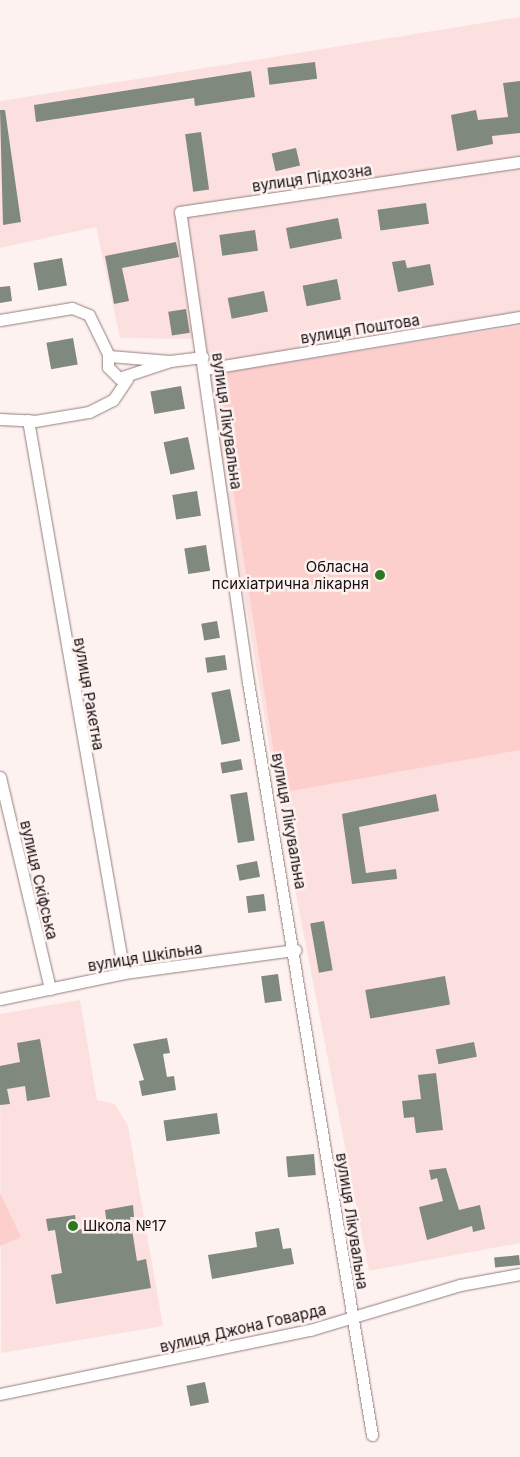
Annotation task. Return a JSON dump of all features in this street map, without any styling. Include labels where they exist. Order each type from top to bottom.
[{"type":"street","name":"вулиця Підхозна","points":[[180,212],[449,174],[520,162]]},
{"type":"street","name":"вулиця Лікувальна","points":[[180,212],[205,369],[248,682],[295,950],[351,1318],[372,1434]]},
{"type":"street","points":[[0,320],[79,310],[92,320],[108,355],[110,371],[127,379]]},
{"type":"street","name":"вулиця Поштова","points":[[205,369],[520,317]]},
{"type":"street","points":[[108,355],[170,361],[203,357]]},
{"type":"street","points":[[0,419],[28,420],[106,405],[120,394],[127,379],[170,361]]},
{"type":"street","name":"вулиця Ракетна","points":[[28,420],[124,973]]},
{"type":"street","name":"вулиця Скіфська","points":[[0,777],[50,989]]},
{"type":"street","name":"вулиця Шкільна","points":[[0,999],[124,973],[295,950]]},
{"type":"street","name":"вулиця Джона Говарда","points":[[0,1394],[310,1330],[460,1285],[520,1274]]},
{"type":"shaded area","name":"Обласна психіатрична лікарня","points":[[520,17],[520,1243],[369,1271],[280,812],[202,339],[120,338],[96,227],[0,248],[0,101]]},
{"type":"shaded area","points":[[520,326],[520,750],[280,793],[215,374]]},
{"type":"shaded area","name":"Школа №17","points":[[80,1000],[97,1100],[115,1104],[128,1126],[163,1326],[1,1353],[0,1014]]},
{"type":"shaded area","points":[[0,1193],[21,1237],[0,1246]]},
{"type":"building","points":[[315,62],[317,79],[269,85],[267,68]]},
{"type":"building","points":[[251,71],[255,97],[195,106],[194,98],[36,122],[34,105]]},
{"type":"building","points":[[520,81],[520,133],[492,136],[493,144],[457,151],[451,115],[476,110],[478,120],[508,117],[503,83]]},
{"type":"building","points":[[0,110],[5,110],[21,222],[3,225]]},
{"type":"building","points":[[201,132],[209,189],[193,192],[185,134]]},
{"type":"building","points":[[296,148],[300,166],[276,171],[272,154]]},
{"type":"building","points":[[426,203],[429,224],[380,231],[377,210]]},
{"type":"building","points":[[338,218],[342,239],[290,249],[286,228]]},
{"type":"building","points":[[255,230],[258,251],[222,256],[219,235]]},
{"type":"building","points":[[176,242],[179,257],[122,268],[129,301],[114,304],[105,256]]},
{"type":"building","points":[[62,258],[67,286],[38,291],[33,263]]},
{"type":"building","points":[[405,260],[407,268],[430,264],[434,285],[398,292],[392,262]]},
{"type":"building","points":[[337,279],[341,300],[307,306],[303,286]]},
{"type":"building","points":[[10,286],[12,301],[0,303],[0,287]]},
{"type":"building","points":[[264,291],[268,312],[232,319],[228,298]]},
{"type":"building","points":[[186,309],[190,333],[172,336],[168,312]]},
{"type":"building","points":[[73,338],[78,365],[51,369],[46,343]]},
{"type":"building","points":[[181,386],[185,409],[154,414],[150,391]]},
{"type":"building","points":[[188,437],[195,469],[170,474],[164,442]]},
{"type":"building","points":[[197,491],[201,516],[176,520],[172,495]]},
{"type":"building","points":[[206,545],[210,571],[188,574],[184,548]]},
{"type":"building","points":[[217,621],[220,638],[204,641],[201,624]]},
{"type":"building","points":[[225,655],[227,670],[207,673],[205,658]]},
{"type":"building","points":[[230,689],[240,741],[221,745],[211,693]]},
{"type":"building","points":[[241,759],[243,770],[222,773],[220,763]]},
{"type":"building","points":[[247,792],[255,840],[238,843],[230,795]]},
{"type":"building","points":[[436,794],[439,811],[359,827],[366,873],[396,869],[397,879],[352,884],[342,814]]},
{"type":"building","points":[[257,861],[260,877],[239,881],[236,865]]},
{"type":"building","points":[[264,894],[266,911],[248,913],[246,896]]},
{"type":"building","points":[[324,921],[333,970],[319,973],[310,923]]},
{"type":"building","points":[[278,974],[282,1001],[265,1003],[261,976]]},
{"type":"building","points":[[445,976],[450,1005],[370,1019],[365,990]]},
{"type":"building","points":[[167,1038],[170,1053],[163,1054],[167,1077],[174,1076],[176,1090],[142,1096],[139,1081],[144,1080],[133,1044]]},
{"type":"building","points":[[40,1039],[50,1097],[27,1101],[25,1086],[7,1089],[10,1104],[0,1105],[0,1066],[20,1062],[17,1043]]},
{"type":"building","points":[[474,1042],[477,1057],[439,1064],[436,1049]]},
{"type":"building","points":[[436,1073],[443,1130],[416,1133],[414,1117],[404,1118],[402,1101],[421,1099],[418,1075]]},
{"type":"building","points":[[217,1113],[220,1134],[166,1141],[164,1121]]},
{"type":"building","points":[[314,1154],[316,1175],[288,1177],[286,1156]]},
{"type":"building","points":[[446,1168],[459,1210],[480,1205],[485,1229],[473,1232],[472,1226],[427,1240],[419,1207],[443,1201],[437,1178],[431,1180],[429,1170]]},
{"type":"building","points":[[133,1205],[134,1217],[130,1217],[137,1261],[146,1259],[151,1288],[56,1304],[51,1275],[62,1273],[55,1230],[48,1231],[46,1219],[75,1215],[77,1230],[107,1225],[105,1210]]},
{"type":"building","points":[[279,1228],[283,1249],[291,1248],[294,1264],[212,1279],[208,1255],[257,1247],[255,1232]]},
{"type":"building","points":[[519,1255],[520,1265],[495,1268],[494,1258]]},
{"type":"building","points":[[205,1382],[209,1403],[190,1406],[186,1386]]},
{"type":"place","name":"Обласна психіатрична лікарня","points":[[380,575]]},
{"type":"place","name":"Школа №17","points":[[73,1226]]}]
